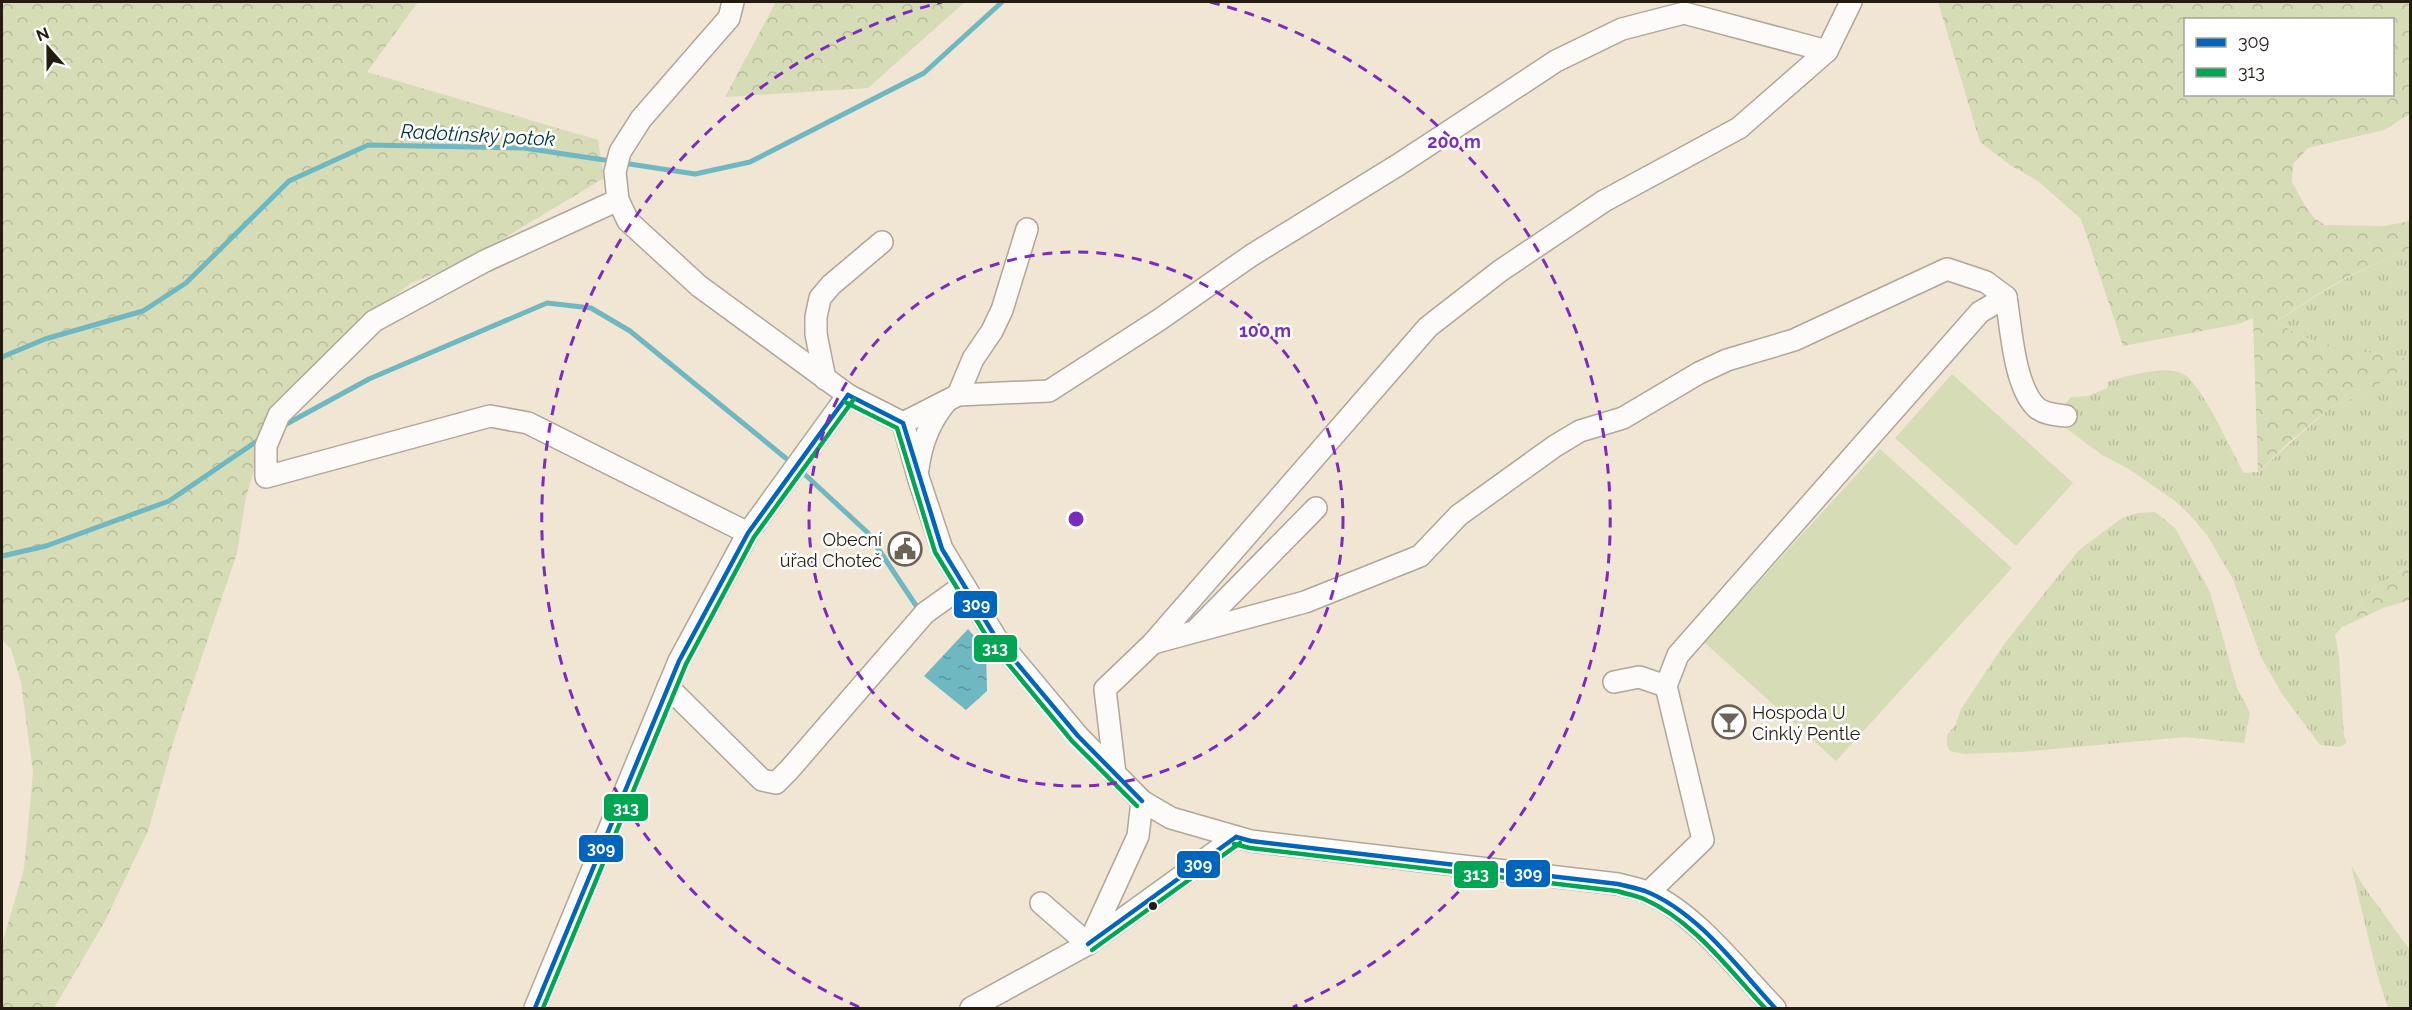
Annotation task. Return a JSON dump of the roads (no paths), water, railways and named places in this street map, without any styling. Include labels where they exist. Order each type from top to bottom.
[{"type":"street","points":[[733,2],[729,18],[641,119],[618,162],[618,200],[628,221],[699,286],[825,380],[848,395],[903,423],[942,549],[996,638],[1078,736],[1142,801],[1171,818],[1251,842],[1618,884],[1648,892],[1680,912],[1775,1008]]},
{"type":"street","points":[[1115,774],[1105,688],[1153,643],[1428,327],[1500,271],[1604,201],[1739,128],[1827,51],[1851,2]]},
{"type":"street","points":[[903,423],[953,397],[1049,392],[1159,320],[1252,255],[1398,165],[1556,61],[1622,29],[1689,7],[1827,51]]},
{"type":"street","points":[[618,200],[484,261],[374,321],[279,415],[266,446],[266,477],[490,417],[509,418],[528,423],[748,534]]},
{"type":"street","points":[[919,480],[918,468],[922,445],[939,410],[953,397],[973,359],[992,331],[1002,310],[1027,229]]},
{"type":"street","points":[[825,380],[816,334],[816,317],[820,298],[831,285],[882,242]]},
{"type":"street","points":[[1153,643],[1305,602],[1420,556],[1459,515],[1555,446],[1580,431],[1623,418],[1699,372],[1794,340],[1947,269],[1986,282],[2006,297],[2022,384],[2036,408],[2052,415],[2066,416]]},
{"type":"street","points":[[1648,892],[1703,840],[1666,686],[1678,655],[1980,312],[2006,297]]},
{"type":"street","points":[[535,1008],[679,661],[748,534],[848,395]]},
{"type":"street","points":[[1194,632],[1316,508]]},
{"type":"street","points":[[668,687],[762,780],[776,783],[925,613],[964,585]]},
{"type":"street","points":[[1614,682],[1639,677],[1666,686]]},
{"type":"street","points":[[1088,944],[1138,836],[1142,801]]},
{"type":"street","points":[[971,1008],[1088,944],[1236,837]]},
{"type":"street","points":[[1041,903],[1088,944]]},
{"type":"water","points":[[968,629],[986,650],[987,691],[966,710],[924,676]]},
{"type":"waterway","name":"Radotínský potok","points":[[623,163],[695,174],[750,162],[924,73],[1002,2]]},
{"type":"waterway","name":"Radotínský potok","points":[[2,357],[45,339],[143,311],[186,283],[289,181],[368,145],[524,148],[611,161]]},
{"type":"waterway","points":[[281,427],[369,379],[547,303],[591,308],[630,331],[793,464]]},
{"type":"waterway","points":[[2,556],[46,546],[169,501],[263,437]]},
{"type":"waterway","points":[[800,470],[867,532],[917,607]]},
{"type":"place","name":"Obecní úřad Choteč","points":[[905,549]]},
{"type":"place","name":"Hospoda U Cinklý Pentle","points":[[1729,722]]}]
